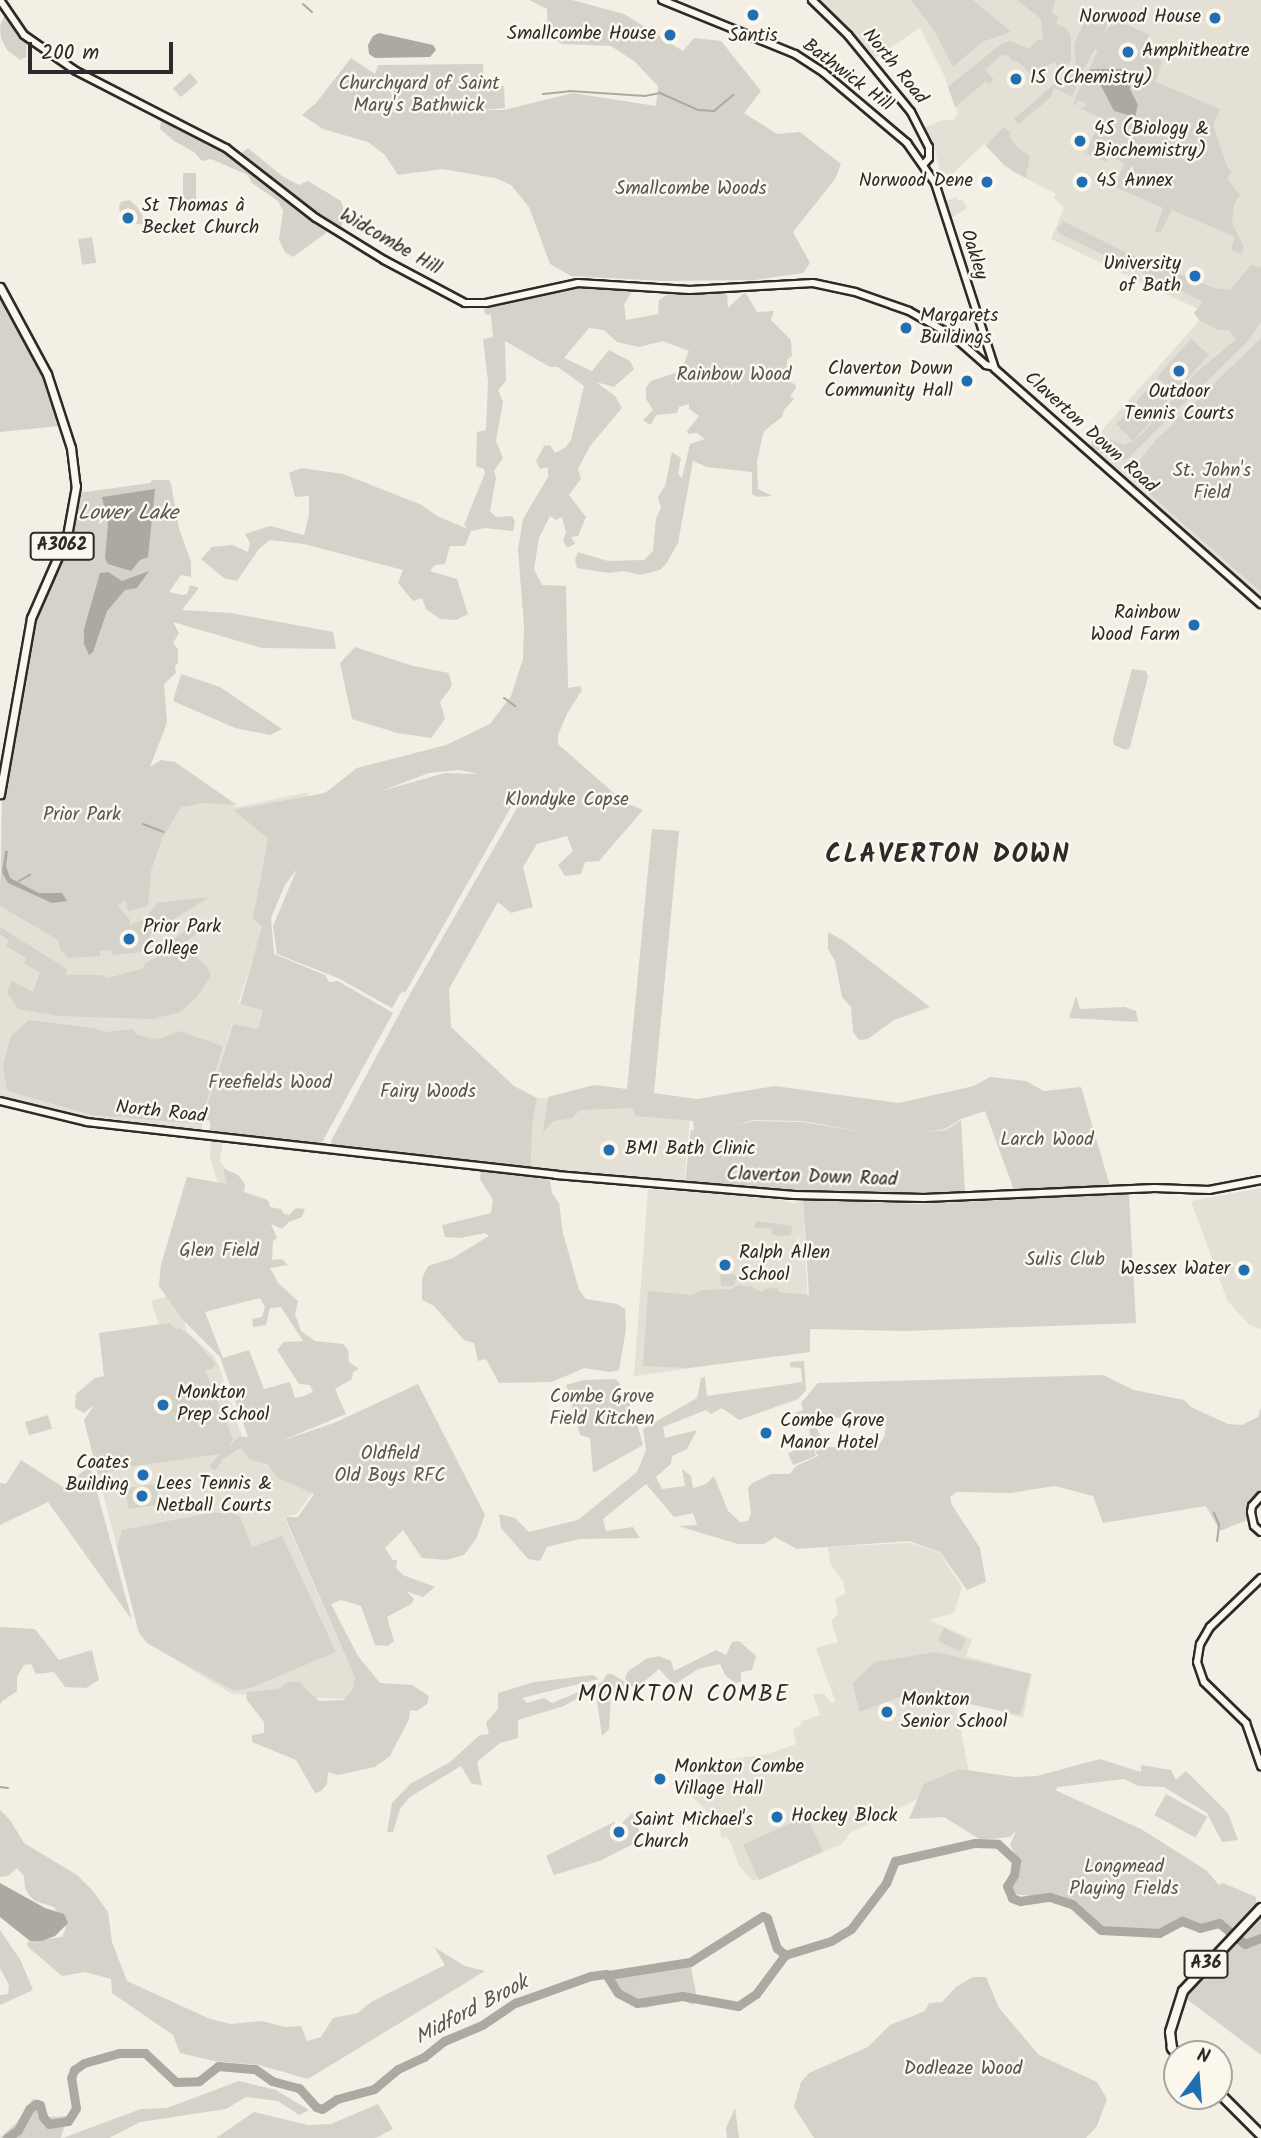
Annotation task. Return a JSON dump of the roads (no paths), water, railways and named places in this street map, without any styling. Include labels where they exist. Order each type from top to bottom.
[{"type":"highway","name":"A36","points":[[1171,2040],[1175,2008],[1192,1979],[1261,1908]]},
{"type":"highway","points":[[1233,2107],[1261,2135]]},
{"type":"main road","name":"A3062","points":[[0,287],[47,374],[72,448],[76,486],[67,536],[28,629],[0,794]]},
{"type":"street","name":"Widcombe Hill","points":[[0,0],[24,35],[76,71],[226,148],[316,218],[384,260],[466,303],[486,303],[578,282],[690,290],[800,282],[831,286]]},
{"type":"street","name":"Bathwick Hill","points":[[662,0],[803,58],[907,143],[924,163]]},
{"type":"street","name":"North Road","points":[[813,0],[857,45],[911,112],[930,151],[924,163]]},
{"type":"street","name":"Oakley","points":[[924,163],[935,183],[990,357]]},
{"type":"street","name":"Claverton Down Road","points":[[831,286],[909,311],[953,336],[993,367],[1261,604]]},
{"type":"street","name":"Claverton Down Road","points":[[974,354],[990,357]]},
{"type":"street","points":[[990,357],[993,367]]},
{"type":"street","name":"North Road","points":[[0,1101],[76,1120],[321,1147]]},
{"type":"street","name":"Claverton Down Road","points":[[321,1147],[566,1176],[794,1195],[914,1198],[1155,1188],[1209,1190],[1261,1180]]},
{"type":"street","points":[[1261,1496],[1252,1506],[1251,1512],[1254,1526],[1261,1532]]},
{"type":"street","points":[[1261,1578],[1210,1627],[1199,1644],[1197,1662],[1204,1682],[1246,1723],[1261,1766]]},
{"type":"water","points":[[379,33],[433,45],[436,50],[430,57],[375,58],[369,54],[368,45],[373,36]]},
{"type":"water","points":[[1123,69],[1131,73],[1130,89],[1138,105],[1135,117],[1114,111],[1101,86],[1089,74],[1089,70]]},
{"type":"water","name":"Lower Lake","points":[[155,489],[148,557],[140,560],[131,571],[108,564],[105,558],[108,524],[102,497]]},
{"type":"water","points":[[149,571],[137,588],[125,590],[107,611],[93,652],[89,655],[84,644],[84,629],[100,573],[108,572],[122,581]]},
{"type":"water","points":[[5,851],[8,851],[6,866],[10,878],[39,893],[62,893],[67,901],[52,903],[8,883],[2,872]]},
{"type":"water","points":[[0,1883],[45,1908],[64,1914],[68,1923],[55,1936],[42,1941],[30,1941],[0,1917]]},
{"type":"waterway","points":[[303,4],[312,12]]},
{"type":"waterway","points":[[543,94],[570,91],[645,96],[660,93],[698,110],[714,111],[733,95]]},
{"type":"waterway","points":[[504,698],[515,706]]},
{"type":"waterway","points":[[143,824],[164,832]]},
{"type":"waterway","points":[[19,881],[30,875]]},
{"type":"waterway","points":[[1214,1513],[1219,1525],[1217,1541]]},
{"type":"waterway","points":[[0,1787],[8,1788]]},
{"type":"waterway","name":"Midford Brook","points":[[7,2138],[18,2130],[29,2109],[36,2104],[40,2105],[43,2117],[49,2124],[68,2121],[76,2108],[71,2078],[74,2070],[84,2063],[119,2053],[145,2053],[176,2082],[199,2081],[218,2066],[255,2069],[272,2081],[299,2088],[316,2107],[322,2109],[337,2099],[374,2089],[398,2069],[424,2057],[444,2041],[482,2025],[515,2003],[591,1976],[606,1974],[618,1993],[637,2003],[682,1996],[738,2006],[756,1994],[785,1955],[831,1941],[851,1929],[886,1883],[895,1861],[975,1843],[998,1844],[1016,1861],[1014,1875],[1007,1886],[1012,1898],[1020,1901],[1050,1897],[1072,1904],[1101,1930],[1159,1933],[1182,1921],[1200,1928],[1219,1923],[1245,1944],[1261,1938]]},
{"type":"waterway","name":"Midford Brook","points":[[608,1975],[690,1962],[763,1916],[767,1918],[777,1948],[785,1955]]},
{"type":"place","name":"Santis","points":[[753,15]]},
{"type":"place","name":"Norwood House","points":[[1215,18]]},
{"type":"place","name":"Smallcombe House","points":[[670,35]]},
{"type":"place","name":"Amphitheatre","points":[[1128,52]]},
{"type":"place","name":"1S (Chemistry)","points":[[1016,79]]},
{"type":"place","name":"4S (Biology & Biochemistry)","points":[[1080,141]]},
{"type":"place","name":"Norwood Dene","points":[[987,182]]},
{"type":"place","name":"4S Annex","points":[[1082,182]]},
{"type":"place","name":"St Thomas à Becket Church","points":[[128,218]]},
{"type":"place","name":"University of Bath","points":[[1195,276]]},
{"type":"place","name":"Margarets Buildings","points":[[906,328]]},
{"type":"place","name":"Outdoor Tennis Courts","points":[[1179,371]]},
{"type":"place","name":"Claverton Down Community Hall","points":[[967,381]]},
{"type":"place","name":"Rainbow Wood Farm","points":[[1194,625]]},
{"type":"place","name":"Prior Park College","points":[[129,939]]},
{"type":"place","name":"BMI Bath Clinic","points":[[609,1150]]},
{"type":"place","name":"Ralph Allen School","points":[[725,1265]]},
{"type":"place","name":"Wessex Water","points":[[1244,1270]]},
{"type":"place","name":"Monkton Prep School","points":[[163,1405]]},
{"type":"place","name":"Combe Grove Manor Hotel","points":[[766,1433]]},
{"type":"place","name":"Coates Building","points":[[143,1475]]},
{"type":"place","name":"Lees Tennis & Netball Courts","points":[[142,1496]]},
{"type":"place","name":"Monkton Senior School","points":[[887,1712]]},
{"type":"place","name":"Monkton Combe Village Hall","points":[[660,1779]]},
{"type":"place","name":"Hockey Block","points":[[777,1817]]},
{"type":"place","name":"Saint Michael's Church","points":[[619,1832]]},
{"type":"district","name":"CLAVERTON DOWN","points":[[948,856]]},
{"type":"district","name":"MONKTON COMBE","points":[[684,1695]]},
{"type":"park label","name":"Churchyard of Saint Mary's Bathwick","points":[[419,96]]},
{"type":"park label","name":"Smallcombe Woods","points":[[691,190]]},
{"type":"park label","name":"Rainbow Wood","points":[[734,376]]},
{"type":"park label","name":"St. John's Field","points":[[1212,483]]},
{"type":"park label","name":"Klondyke Copse","points":[[567,801]]},
{"type":"park label","name":"Prior Park","points":[[82,816]]},
{"type":"park label","name":"Freefields Wood","points":[[270,1084]]},
{"type":"park label","name":"Fairy Woods","points":[[428,1093]]},
{"type":"park label","name":"Larch Wood","points":[[1047,1141]]},
{"type":"park label","name":"Glen Field","points":[[219,1252]]},
{"type":"park label","name":"Sulis Club","points":[[1065,1261]]},
{"type":"park label","name":"Combe Grove Field Kitchen","points":[[602,1409]]},
{"type":"park label","name":"Oldfield Old Boys RFC","points":[[390,1466]]},
{"type":"park label","name":"Longmead Playing Fields","points":[[1124,1879]]},
{"type":"park label","name":"Dodleaze Wood","points":[[963,2070]]}]
